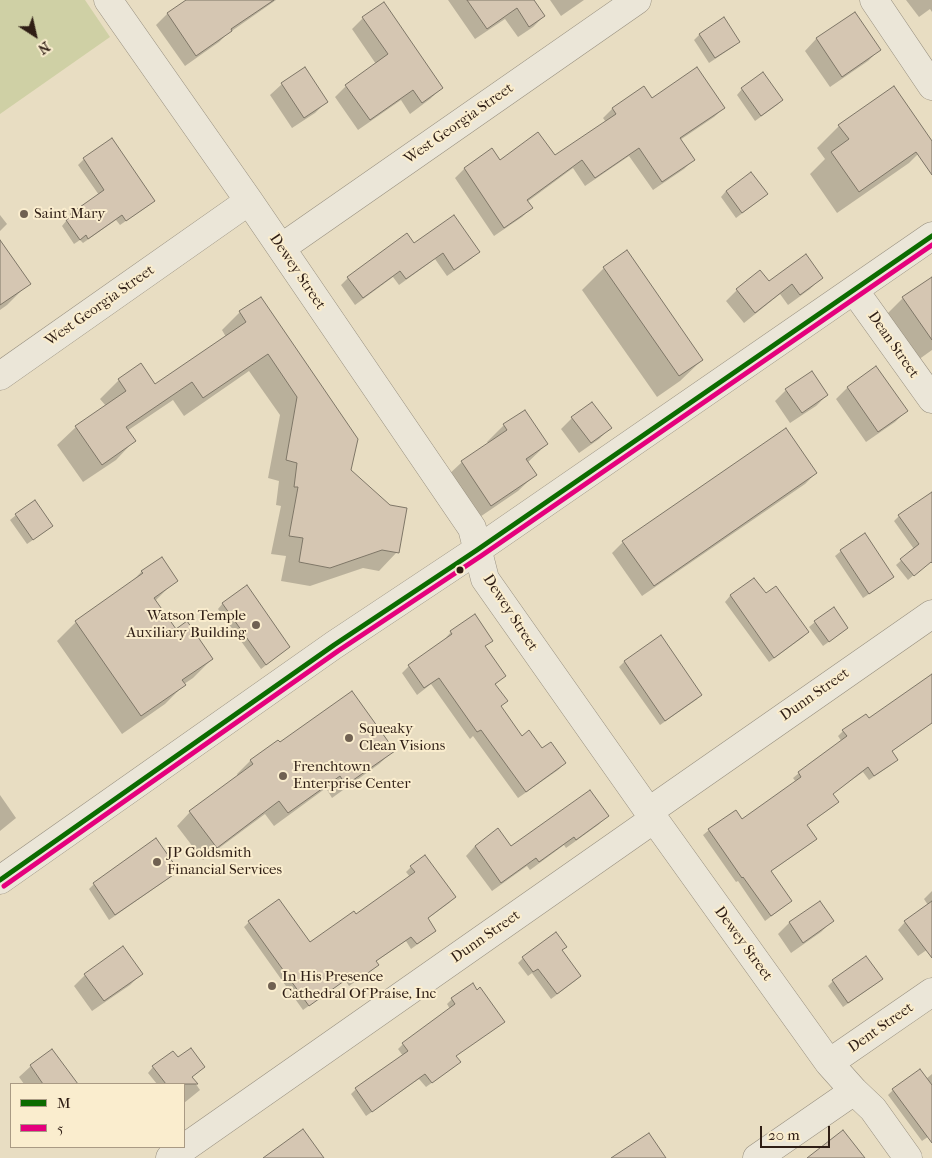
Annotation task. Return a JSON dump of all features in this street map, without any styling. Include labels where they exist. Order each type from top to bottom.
[{"type":"street","name":"Dewey Street","points":[[108,0],[249,201],[472,528],[485,579],[829,1063],[873,1109],[908,1158]]},
{"type":"street","name":"West Georgia Street","points":[[281,248],[637,0]]},
{"type":"street","points":[[874,0],[932,86]]},
{"type":"street","name":"West Georgia Street","points":[[0,376],[249,201]]},
{"type":"street","points":[[0,880],[334,645],[477,550],[932,236]]},
{"type":"street","name":"Dean Street","points":[[854,290],[932,399]]},
{"type":"street","name":"Dunn Street","points":[[185,1147],[932,614]]},
{"type":"street","name":"Dent Street","points":[[829,1063],[932,992]]},
{"type":"street","points":[[757,1158],[854,1091]]},
{"type":"street","name":"Dunn Street","points":[[170,1158],[184,1148]]},
{"type":"green space","points":[[0,0],[85,0],[110,37],[0,114]]},
{"type":"building","points":[[186,0],[274,0],[231,29],[232,31],[196,56],[167,13]]},
{"type":"building","points":[[467,0],[534,0],[545,16],[529,27],[517,8],[487,29]]},
{"type":"building","points":[[384,2],[443,88],[422,103],[413,90],[370,120],[345,85],[388,54],[362,17]]},
{"type":"building","points":[[855,12],[881,50],[842,77],[816,38]]},
{"type":"building","points":[[724,17],[740,42],[715,58],[699,34]]},
{"type":"building","points":[[305,67],[328,102],[304,118],[281,83]]},
{"type":"building","points":[[697,67],[725,108],[680,138],[695,160],[662,182],[639,148],[595,178],[582,160],[527,200],[533,208],[504,228],[464,168],[492,148],[500,160],[538,132],[555,155],[616,114],[612,108],[644,86],[652,98]]},
{"type":"building","points":[[763,72],[783,100],[761,116],[741,88]]},
{"type":"building","points":[[894,86],[932,141],[932,175],[916,152],[859,192],[831,152],[849,139],[838,125]]},
{"type":"building","points":[[112,138],[155,201],[126,221],[122,215],[88,239],[86,235],[80,240],[66,220],[72,216],[70,214],[104,190],[83,158]]},
{"type":"building","points":[[751,172],[768,194],[742,213],[726,191]]},
{"type":"building","points":[[454,215],[480,252],[454,270],[443,253],[406,279],[400,271],[363,298],[347,277],[407,233],[414,243]]},
{"type":"building","points":[[0,240],[31,284],[0,305]]},
{"type":"building","points":[[627,250],[703,360],[679,376],[603,267]]},
{"type":"building","points":[[806,254],[823,278],[800,295],[792,284],[755,313],[736,289],[760,270],[769,281]]},
{"type":"building","points":[[932,277],[932,340],[902,297]]},
{"type":"building","points":[[261,297],[358,439],[351,470],[390,505],[407,508],[399,553],[382,550],[330,568],[299,562],[303,538],[289,536],[298,487],[294,487],[297,463],[286,460],[297,397],[268,354],[203,398],[192,382],[126,427],[136,441],[102,465],[75,426],[126,391],[118,379],[141,363],[155,384],[246,322],[239,311]]},
{"type":"building","points":[[876,366],[908,411],[878,432],[847,387]]},
{"type":"building","points":[[812,371],[828,395],[802,413],[785,389]]},
{"type":"building","points":[[592,402],[612,428],[591,443],[571,417]]},
{"type":"building","points":[[525,410],[548,444],[526,459],[537,475],[491,506],[461,461],[507,430],[503,424]]},
{"type":"building","points":[[786,428],[817,473],[654,586],[622,541]]},
{"type":"building","points":[[932,492],[932,563],[914,576],[900,559],[919,544],[898,515]]},
{"type":"building","points":[[35,500],[53,526],[33,540],[15,514]]},
{"type":"building","points":[[865,533],[894,577],[869,594],[840,550]]},
{"type":"building","points":[[162,557],[178,581],[154,598],[176,629],[187,621],[213,659],[182,680],[186,685],[141,716],[75,621],[143,573],[141,571]]},
{"type":"building","points":[[754,578],[766,593],[776,586],[809,632],[774,658],[730,595]]},
{"type":"building","name":"Watson Temple Auxiliary Building","points":[[247,585],[290,647],[266,665],[222,603]]},
{"type":"building","points":[[834,607],[848,628],[829,642],[814,621]]},
{"type":"building","points":[[475,614],[493,641],[485,646],[506,676],[495,684],[508,701],[501,706],[522,736],[529,730],[542,748],[551,742],[566,763],[526,792],[481,730],[477,732],[439,678],[424,688],[408,665],[452,634],[450,631]]},
{"type":"building","points":[[661,635],[702,695],[665,721],[624,661]]},
{"type":"building","points":[[932,674],[932,723],[892,751],[898,760],[874,776],[868,767],[833,794],[839,802],[807,825],[817,839],[771,871],[792,901],[771,916],[708,829],[736,810],[742,819],[801,777],[798,772],[847,736],[842,730],[866,714],[869,718]]},
{"type":"building","points":[[352,691],[395,751],[346,785],[340,776],[288,813],[279,801],[217,848],[189,811],[253,764],[250,760],[278,740],[280,742]]},
{"type":"building","points":[[590,790],[609,816],[576,840],[574,837],[539,862],[536,858],[501,883],[475,846],[498,828],[511,846]]},
{"type":"building","points":[[156,838],[179,871],[115,915],[93,883]]},
{"type":"building","points":[[425,855],[456,897],[428,918],[436,931],[417,944],[411,937],[376,961],[379,965],[355,982],[351,976],[309,1006],[248,921],[279,899],[310,942],[354,911],[356,914],[415,872],[410,866]]},
{"type":"building","points":[[820,901],[834,921],[803,943],[789,922]]},
{"type":"building","points":[[932,901],[932,958],[904,921]]},
{"type":"building","points":[[556,932],[567,947],[562,950],[581,976],[557,994],[538,969],[533,972],[522,957]]},
{"type":"building","points":[[123,946],[143,974],[104,1001],[84,974]]},
{"type":"building","points":[[866,956],[883,979],[848,1003],[832,980]]},
{"type":"building","points":[[473,983],[477,990],[480,987],[505,1022],[456,1056],[461,1062],[432,1083],[425,1074],[372,1112],[355,1088],[408,1051],[402,1043],[455,1004],[451,998]]},
{"type":"building","points":[[191,1048],[205,1067],[192,1077],[198,1084],[165,1083],[152,1066],[173,1051],[178,1057]]},
{"type":"building","points":[[52,1049],[77,1083],[42,1083],[30,1065]]},
{"type":"building","points":[[920,1069],[932,1085],[932,1143],[892,1089]]},
{"type":"building","points":[[303,1129],[324,1158],[263,1158]]},
{"type":"building","points":[[843,1130],[865,1158],[807,1158]]},
{"type":"building","points":[[649,1133],[666,1158],[611,1158]]},
{"type":"transit line","name":"M","points":[[0,880],[334,645],[477,550],[932,236]]},
{"type":"transit line","name":"5","points":[[4,886],[338,651],[481,556],[932,245]]},
{"type":"place","name":"Saint Mary","points":[[24,214]]},
{"type":"place","name":"Watson Temple Auxiliary Building","points":[[256,625]]},
{"type":"place","name":"Squeaky Clean Visions","points":[[349,738]]},
{"type":"place","name":"Frenchtown Enterprise Center","points":[[283,776]]},
{"type":"place","name":"JP Goldsmith Financial Services","points":[[157,862]]},
{"type":"place","name":"In His Presence Cathedral Of Praise, Inc","points":[[272,986]]}]
